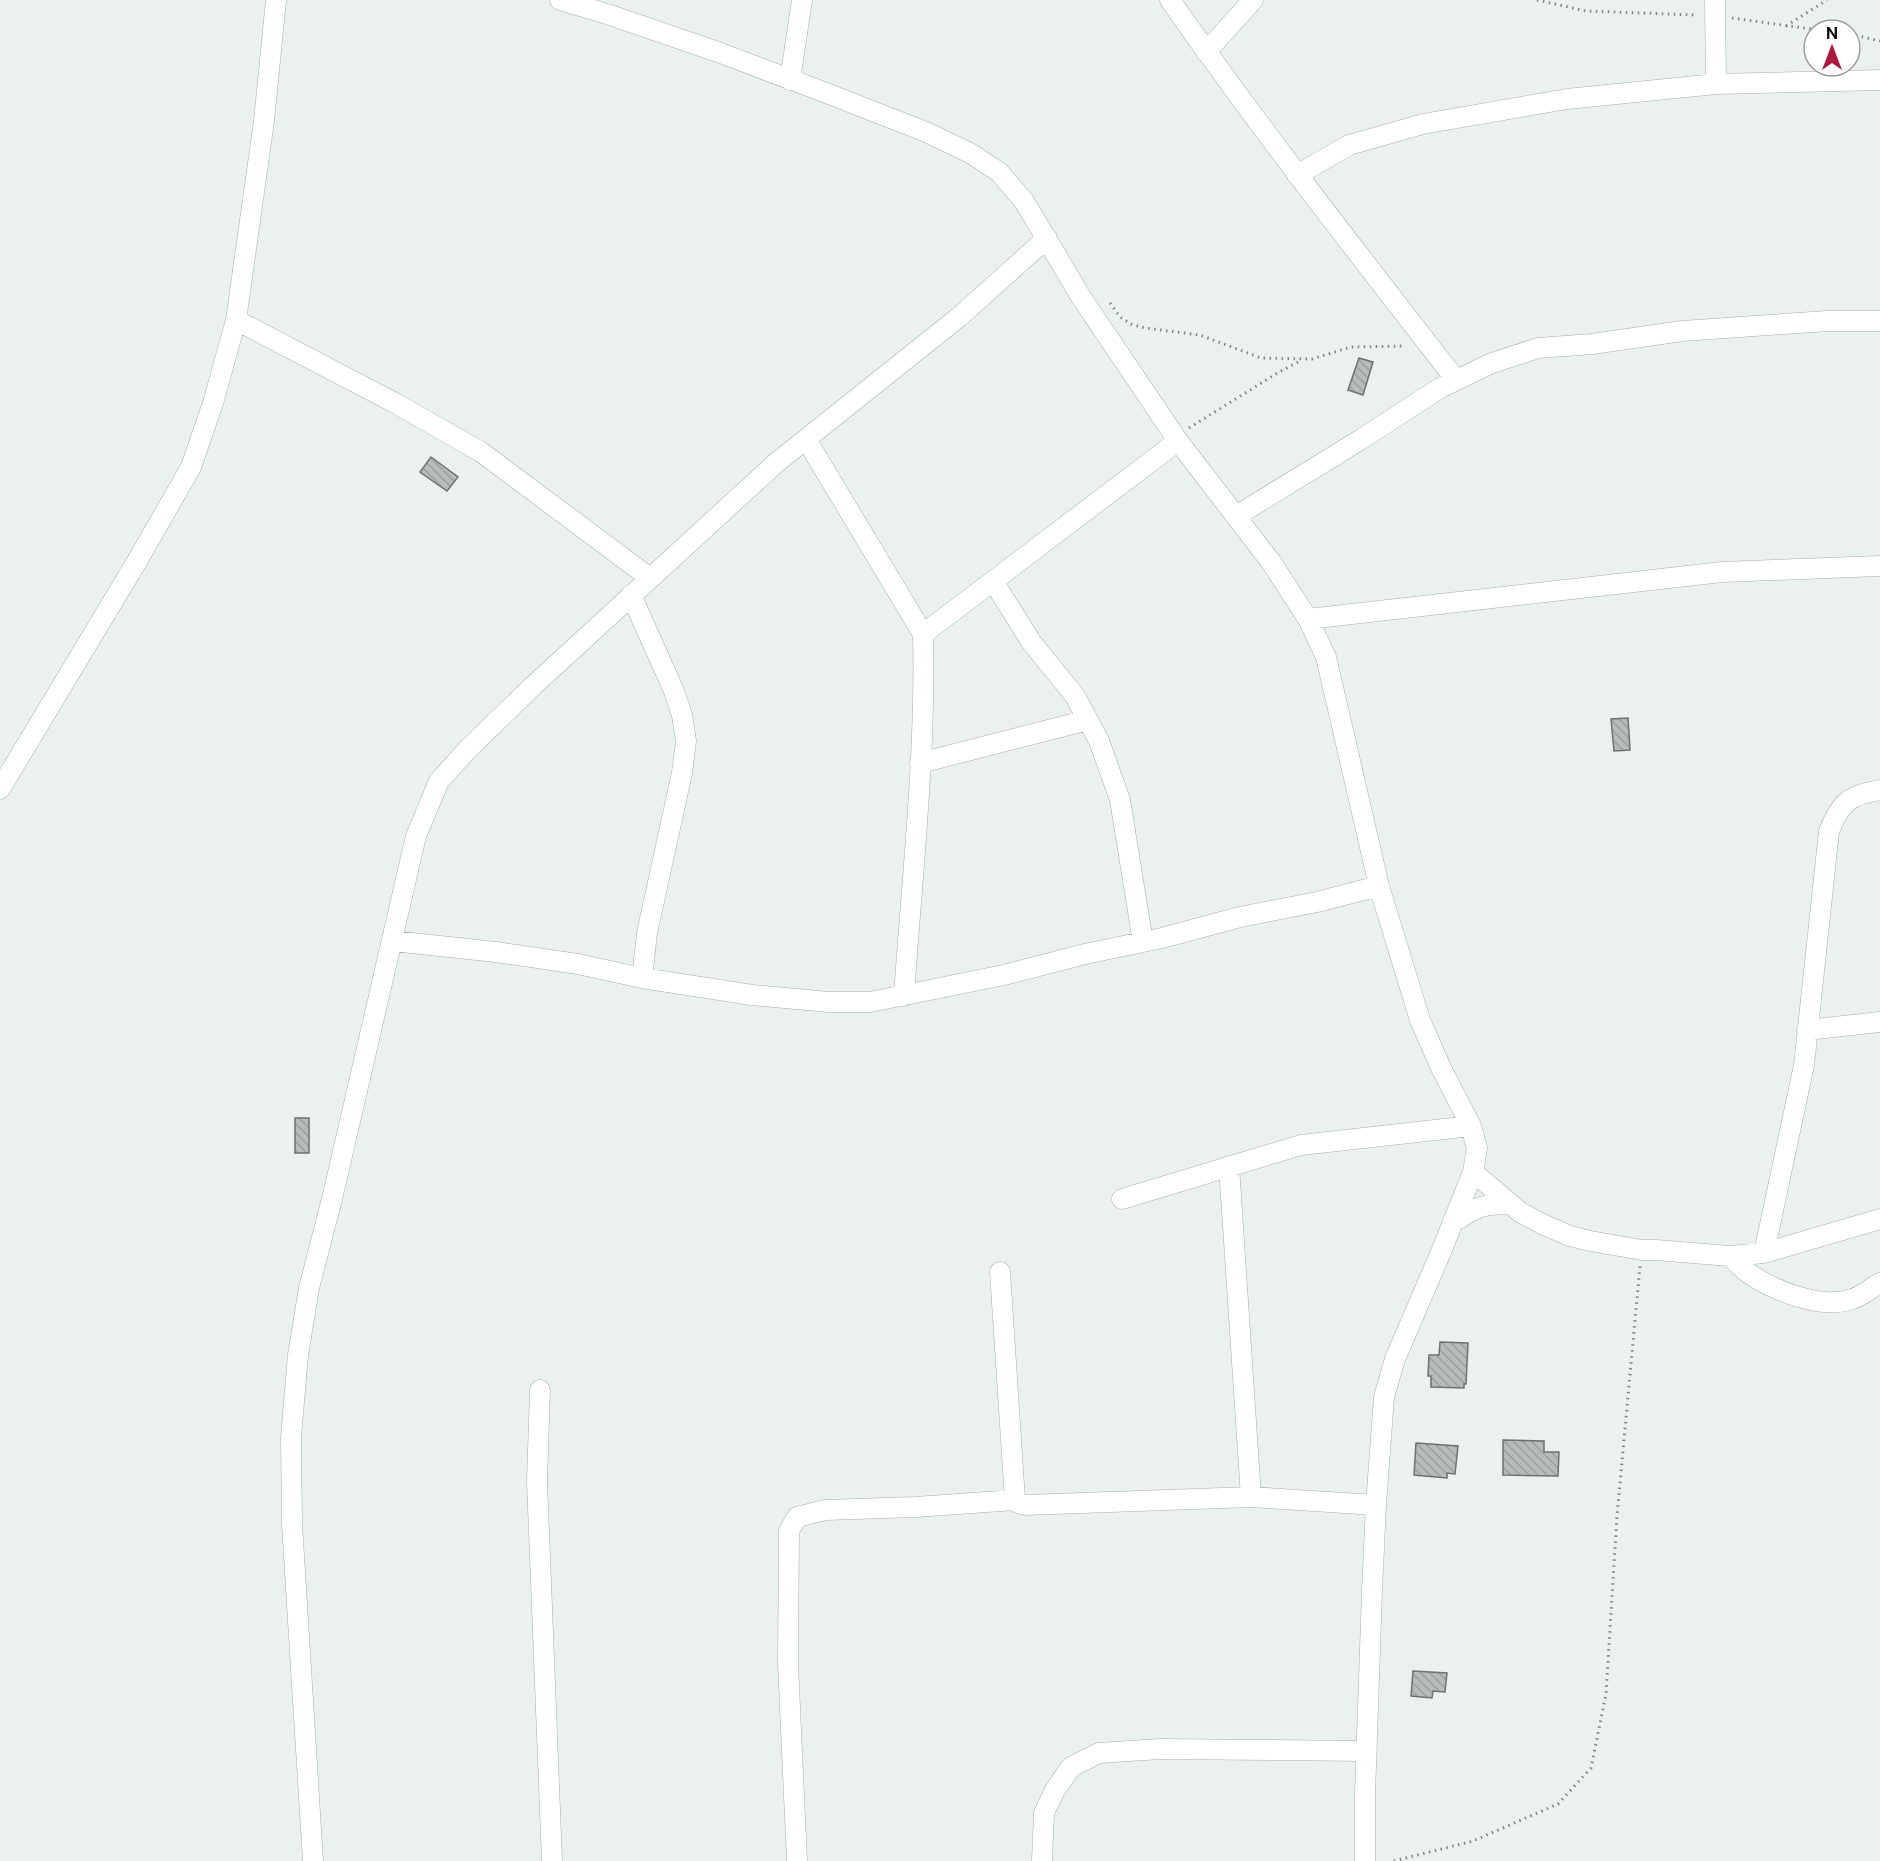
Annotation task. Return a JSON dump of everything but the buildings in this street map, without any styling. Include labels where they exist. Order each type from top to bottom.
[{"type":"street","points":[[0,789],[191,467],[213,403],[236,320],[264,121],[276,0]]},
{"type":"street","points":[[560,0],[718,52],[926,132],[970,153],[999,172],[1024,201],[1081,297],[1176,438],[1270,562],[1308,619],[1326,657],[1379,886],[1420,1020],[1441,1068],[1471,1126],[1477,1148],[1473,1172],[1442,1252],[1395,1359],[1384,1397],[1376,1505],[1365,1861]]},
{"type":"street","points":[[790,80],[802,0]]},
{"type":"street","points":[[1170,0],[1297,175],[1456,380]]},
{"type":"street","points":[[1206,52],[1253,0]]},
{"type":"street","points":[[1715,8],[1716,84]]},
{"type":"street","points":[[1297,175],[1349,145],[1423,124],[1567,99],[1716,84],[1880,80]]},
{"type":"street","points":[[313,1861],[292,1524],[291,1437],[298,1355],[309,1288],[393,941],[416,836],[439,782],[477,740],[776,463],[959,317],[1047,238]]},
{"type":"street","points":[[236,320],[394,403],[481,453],[650,578]]},
{"type":"street","points":[[1236,516],[1440,388],[1492,363],[1538,348],[1592,344],[1693,330],[1827,321],[1880,321]]},
{"type":"street","points":[[923,634],[1176,438]]},
{"type":"street","points":[[806,439],[923,634],[924,669],[920,763],[904,996]]},
{"type":"street","points":[[1308,619],[1722,573],[1880,566]]},
{"type":"street","points":[[993,581],[1032,643],[1076,696],[1099,741],[1120,800],[1143,942]]},
{"type":"street","points":[[631,595],[674,691],[682,715],[686,741],[682,773],[646,933],[642,978]]},
{"type":"street","points":[[920,763],[1088,720]]},
{"type":"street","points":[[1764,1253],[1804,1065],[1829,831],[1842,804],[1859,793],[1880,790]]},
{"type":"street","points":[[393,941],[578,964],[642,978],[752,995],[829,1002],[870,1002],[1004,975],[1240,917],[1317,902],[1379,886]]},
{"type":"street","points":[[1807,1030],[1880,1022]]},
{"type":"street","points":[[1122,1199],[1301,1145],[1471,1126]]},
{"type":"street","points":[[1229,1166],[1251,1497]]},
{"type":"street","points":[[1473,1172],[1521,1212],[1542,1224],[1570,1236],[1642,1250],[1730,1256],[1764,1253],[1880,1219]]},
{"type":"street","points":[[1452,1223],[1478,1207],[1511,1204]]},
{"type":"street","points":[[1730,1256],[1748,1274],[1768,1285],[1786,1293],[1820,1301],[1838,1302],[1852,1299],[1880,1282]]},
{"type":"street","points":[[1000,1272],[1015,1500]]},
{"type":"street","points":[[540,1390],[537,1481],[552,1861]]},
{"type":"street","points":[[797,1861],[788,1664],[789,1531],[797,1517],[825,1510],[1015,1500],[1025,1505],[1251,1497],[1376,1505]]},
{"type":"street","points":[[1042,1861],[1044,1813],[1055,1790],[1071,1767],[1099,1753],[1160,1749],[1367,1751]]},
{"type":"path","points":[[1537,0],[1586,11],[1715,8],[1802,28]]},
{"type":"path","points":[[1786,26],[1827,0]]},
{"type":"path","points":[[1862,37],[1880,41]]},
{"type":"path","points":[[1109,302],[1120,317],[1137,326],[1200,335],[1261,358],[1312,359],[1351,347],[1429,345]]},
{"type":"path","points":[[1176,438],[1279,372],[1305,359]]},
{"type":"path","points":[[1394,1861],[1473,1841],[1558,1804],[1592,1768],[1606,1694],[1617,1516],[1642,1250]]}]
